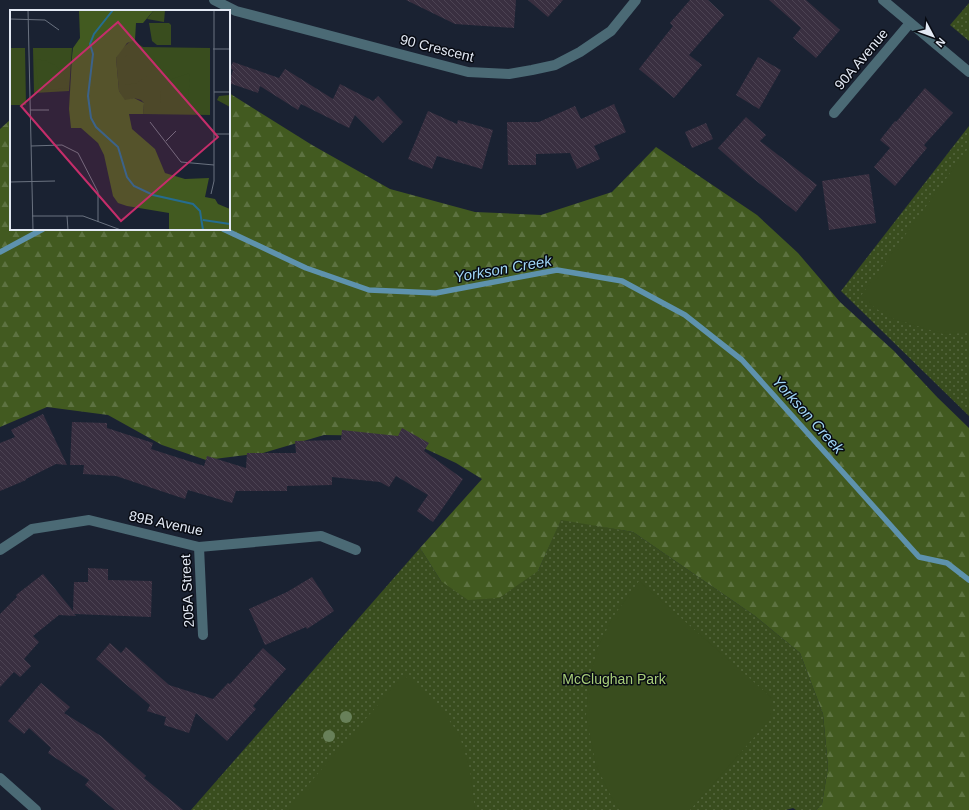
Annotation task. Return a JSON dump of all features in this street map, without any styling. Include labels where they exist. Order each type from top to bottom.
[{"type":"street","name":"90 Crescent","points":[[214,0],[236,10],[468,72],[509,74],[556,65],[580,52],[611,31],[636,0]]},
{"type":"street","points":[[883,0],[969,72]]},
{"type":"street","name":"90A Avenue","points":[[834,113],[910,22]]},
{"type":"street","name":"89B Avenue","points":[[0,550],[32,529],[89,520],[199,547],[321,536],[356,550]]},
{"type":"street","name":"205A Street","points":[[199,547],[203,635]]},
{"type":"street","points":[[0,778],[33,809]]},
{"type":"green space","points":[[969,3],[969,41],[950,25]]},
{"type":"green space","points":[[230,94],[312,145],[390,189],[475,212],[541,215],[612,192],[656,147],[757,215],[798,253],[840,302],[894,351],[937,397],[969,428],[969,810],[816,810],[822,804],[828,767],[823,714],[800,653],[755,616],[633,532],[561,520],[538,571],[499,598],[468,600],[441,581],[420,548],[482,479],[456,463],[398,436],[324,435],[263,453],[206,460],[162,445],[108,415],[47,407],[0,427],[0,129],[10,120],[10,230],[230,230]]},
{"type":"green space","points":[[969,126],[969,416],[841,291]]},
{"type":"green space","points":[[967,150],[969,150],[969,333],[943,334],[888,317],[860,297]]},
{"type":"green space","name":"McClughan Park","points":[[561,519],[633,532],[755,616],[800,653],[823,714],[828,767],[822,804],[816,810],[796,810],[793,808],[786,810],[191,810],[420,548],[441,581],[538,571]]},
{"type":"green space","points":[[639,581],[772,698],[772,717],[690,810],[620,810],[611,796],[596,765],[586,715],[589,681],[598,647],[613,617]]},
{"type":"green space","points":[[404,675],[438,705],[459,734],[470,770],[475,810],[287,810],[287,809]]},
{"type":"building","points":[[406,0],[516,0],[514,28],[455,24]]},
{"type":"building","points":[[528,0],[563,0],[548,17]]},
{"type":"building","points":[[690,0],[708,0],[724,15],[689,55],[702,65],[674,98],[639,69],[673,26],[670,23]]},
{"type":"building","points":[[769,0],[806,0],[840,30],[816,58],[793,38],[801,28]]},
{"type":"building","points":[[758,57],[781,70],[759,109],[736,95]]},
{"type":"building","points":[[233,62],[279,78],[285,69],[333,99],[340,84],[373,101],[378,96],[403,122],[383,143],[355,115],[349,128],[301,104],[298,110],[260,86],[258,93],[230,83],[233,70],[230,68]]},
{"type":"building","points":[[925,88],[953,113],[924,145],[927,148],[895,186],[874,167],[890,148],[880,140]]},
{"type":"building","points":[[614,104],[626,132],[594,146],[600,159],[577,169],[570,153],[536,154],[536,165],[508,165],[507,122],[539,122],[575,106],[581,119]]},
{"type":"building","points":[[428,111],[457,124],[458,120],[493,130],[482,169],[437,156],[432,169],[408,159]]},
{"type":"building","points":[[746,117],[766,135],[760,141],[817,185],[796,212],[745,172],[718,148]]},
{"type":"building","points":[[706,123],[713,139],[692,148],[685,132]]},
{"type":"building","points":[[869,174],[876,223],[829,230],[822,181]]},
{"type":"building","points":[[43,414],[67,465],[56,464],[26,480],[0,491],[0,443],[15,437],[11,430]]},
{"type":"building","points":[[72,422],[107,423],[107,428],[153,443],[151,449],[204,466],[207,456],[246,468],[247,453],[296,453],[295,441],[341,440],[342,430],[398,436],[402,428],[429,443],[424,451],[463,479],[433,522],[417,511],[428,495],[396,476],[389,487],[380,482],[332,477],[332,485],[287,486],[287,491],[236,491],[232,503],[188,490],[185,499],[116,476],[83,474],[84,465],[70,465]]},
{"type":"building","points":[[88,568],[108,569],[108,580],[152,581],[151,617],[74,614],[76,616],[59,615],[33,636],[39,642],[24,659],[31,666],[20,677],[14,672],[0,687],[0,614],[17,597],[16,595],[43,574],[73,611],[74,582],[88,582]]},
{"type":"building","points":[[312,577],[334,611],[307,629],[306,627],[265,645],[249,609],[287,592]]},
{"type":"building","points":[[110,643],[121,653],[126,647],[169,685],[213,699],[228,683],[230,684],[263,648],[286,669],[253,706],[256,709],[227,741],[196,713],[189,733],[164,725],[166,717],[147,711],[150,705],[96,659]]},
{"type":"building","points":[[41,683],[70,707],[64,713],[101,736],[146,776],[144,778],[183,810],[115,810],[85,785],[89,780],[48,753],[51,748],[29,728],[24,734],[8,721]]},
{"type":"waterway","name":"Yorkson Creek","points":[[0,252],[41,230]]},
{"type":"waterway","name":"Yorkson Creek","points":[[225,230],[306,268],[369,290],[436,293],[557,270],[622,281],[685,315],[742,360],[919,557],[947,563],[969,580]]}]
